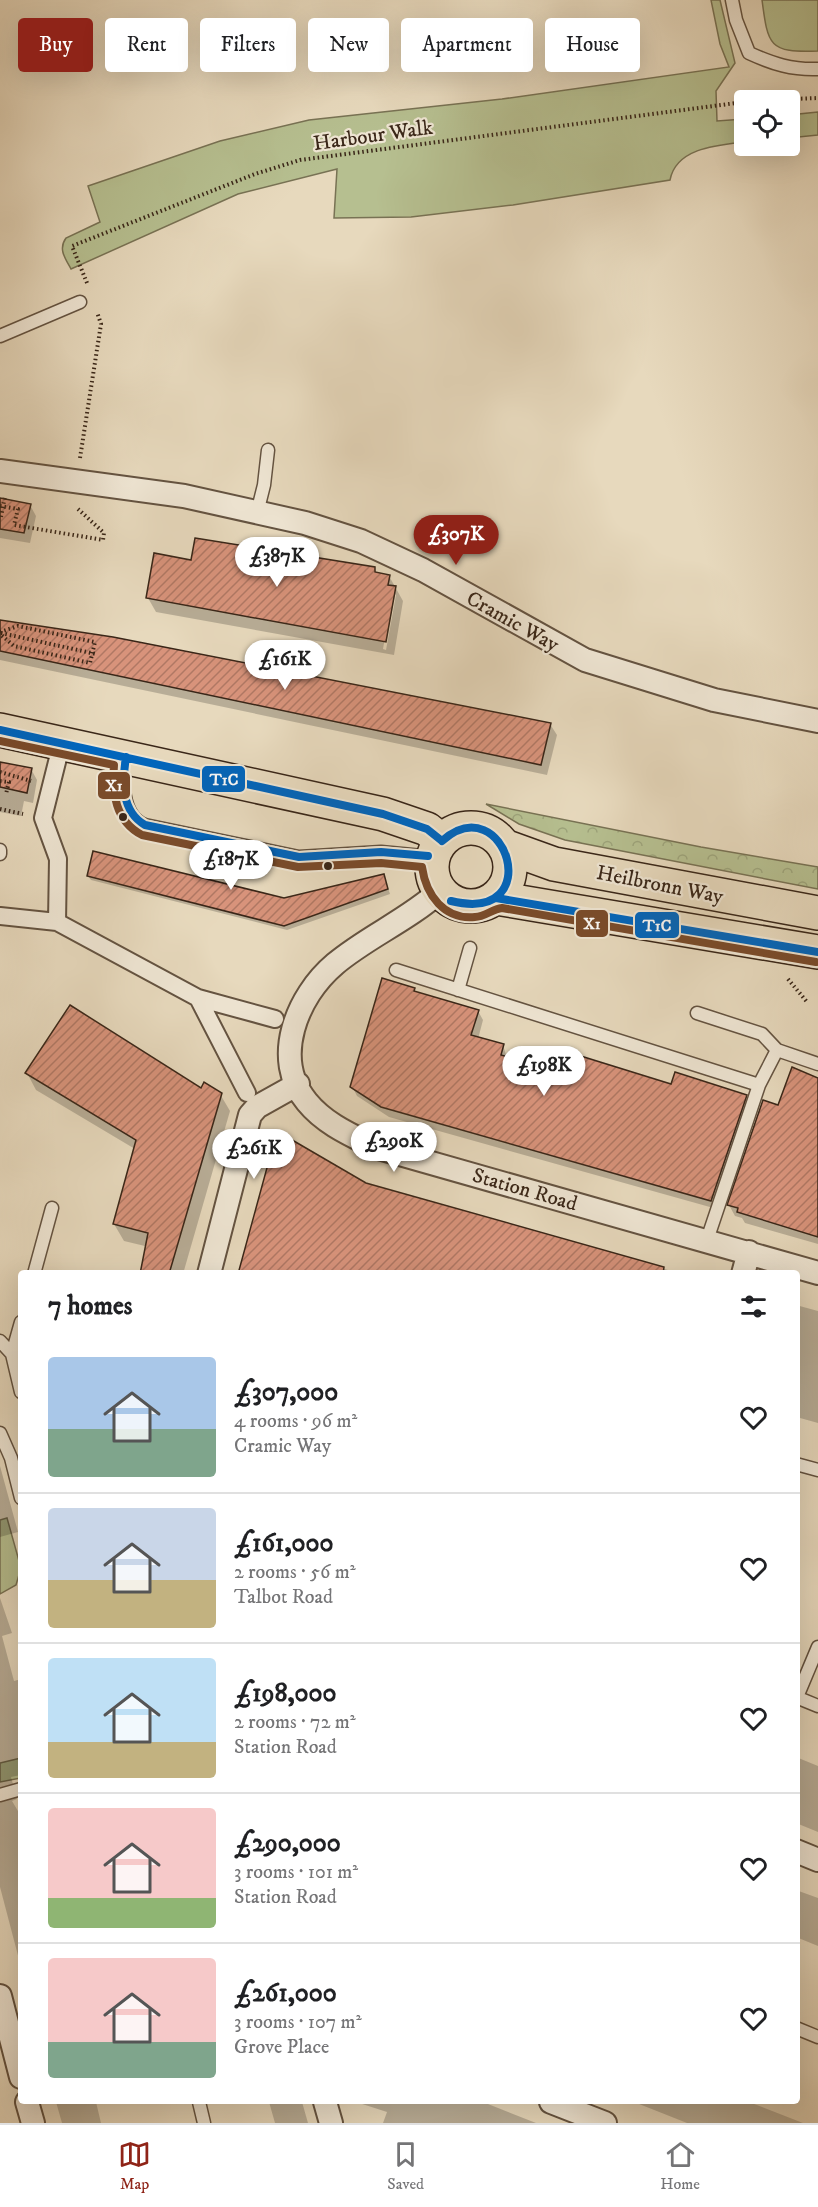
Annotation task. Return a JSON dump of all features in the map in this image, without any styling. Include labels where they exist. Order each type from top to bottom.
[{"type":"main road","points":[[0,730],[383,814],[427,829],[438,849],[434,880],[448,900],[472,907],[496,898],[504,890],[510,868],[504,846],[488,832],[478,829],[456,831],[438,849]]},
{"type":"main road","name":"Heilbronn Way","points":[[504,846],[554,864],[818,913]]},
{"type":"main road","name":"Heilbronn Way","points":[[496,898],[818,952]]},
{"type":"street","name":"Cramic Way","points":[[0,471],[184,496],[305,524],[361,541],[423,570],[585,660],[714,700],[818,722]]},
{"type":"street","points":[[57,922],[58,859],[43,818],[58,758]]},
{"type":"street","name":"Station Road","points":[[440,891],[426,903],[335,964],[312,988],[298,1013],[291,1035],[290,1062],[306,1102],[332,1125],[375,1147],[707,1240],[746,1263],[796,1270]]},
{"type":"street","points":[[0,916],[57,922],[198,998],[275,1019]]},
{"type":"street","points":[[198,998],[247,1093]]},
{"type":"street","points":[[210,1270],[250,1115],[257,1107],[298,1084]]},
{"type":"street","name":"Station Road","points":[[800,1270],[818,1273]]},
{"type":"street","points":[[800,1853],[818,1860]]},
{"type":"street","points":[[0,1996],[18,2065]]},
{"type":"street","points":[[28,2104],[33,2123]]},
{"type":"street","points":[[326,2104],[331,2123]]},
{"type":"street","points":[[556,2104],[605,2123]]},
{"type":"lane","points":[[732,0],[736,20],[749,53],[773,64],[795,69],[818,69]]},
{"type":"lane","points":[[0,336],[80,302]]},
{"type":"lane","points":[[257,513],[264,485],[268,450]]},
{"type":"lane","points":[[126,757],[122,774],[128,806],[136,819],[145,825],[300,857],[438,849]]},
{"type":"lane","points":[[458,990],[470,948]]},
{"type":"lane","points":[[396,970],[759,1085]]},
{"type":"lane","points":[[697,1013],[762,1034],[777,1050],[818,1064]]},
{"type":"lane","points":[[707,1240],[759,1085],[777,1050]]},
{"type":"lane","points":[[35,1270],[52,1208]]},
{"type":"lane","points":[[18,1333],[12,1354],[18,1379]]},
{"type":"lane","points":[[0,1341],[12,1354]]},
{"type":"lane","points":[[0,1433],[11,1458],[18,1486]]},
{"type":"lane","points":[[800,1465],[818,1470]]},
{"type":"lane","points":[[800,1690],[818,1647]]},
{"type":"lane","points":[[800,1698],[818,1706]]},
{"type":"lane","points":[[0,1794],[18,1791]]},
{"type":"lane","points":[[800,2030],[818,2037]]},
{"type":"lane","points":[[200,2104],[204,2123]]},
{"type":"path","points":[[800,99],[818,98]]},
{"type":"path","name":"Harbour Walk","points":[[91,295],[72,246],[288,163],[734,103]]},
{"type":"path","points":[[1,517],[2,506],[18,509],[14,525],[103,540],[104,533],[75,506],[84,422],[100,324],[91,295],[80,302]]},
{"type":"path","points":[[18,626],[95,642],[94,653],[90,663],[14,646],[0,633],[18,626]]},
{"type":"path","points":[[0,633],[94,653]]},
{"type":"path","points":[[0,781],[9,782],[6,794],[11,775]]},
{"type":"green space","points":[[711,0],[720,0],[735,63],[716,91],[717,121],[734,120],[734,143],[710,147],[689,155],[680,161],[670,180],[513,205],[411,217],[334,218],[337,169],[238,194],[71,269],[62,250],[66,238],[100,222],[88,186],[220,141],[309,120],[502,99],[729,67],[720,44]]},
{"type":"green space","points":[[762,0],[818,0],[818,51],[789,50],[774,44],[766,28]]},
{"type":"green space","points":[[818,112],[818,135],[800,137],[800,114]]},
{"type":"green space","points":[[486,804],[701,847],[818,867],[818,889],[565,840],[519,824]]},
{"type":"green space","points":[[7,1518],[18,1557],[18,1578],[16,1585],[0,1594],[0,1520]]},
{"type":"green space","points":[[18,1759],[18,1779],[0,1782],[0,1763]]},
{"type":"building","points":[[0,498],[31,504],[24,533],[0,529]]},
{"type":"building","points":[[195,538],[375,567],[375,572],[390,575],[388,585],[396,586],[386,642],[146,598],[154,553],[191,560]]},
{"type":"building","points":[[0,620],[113,637],[551,723],[541,765],[0,651]]},
{"type":"building","points":[[0,762],[32,768],[27,793],[0,787]]},
{"type":"building","points":[[93,851],[284,898],[384,874],[388,889],[284,926],[87,876]]},
{"type":"building","points":[[382,978],[415,988],[414,991],[479,1010],[471,1035],[504,1044],[501,1055],[565,1073],[571,1053],[671,1084],[675,1072],[747,1095],[711,1201],[381,1107],[350,1087]]},
{"type":"building","points":[[70,1005],[201,1088],[204,1082],[222,1093],[170,1270],[141,1270],[148,1233],[113,1224],[136,1140],[25,1073]]},
{"type":"building","points":[[792,1067],[818,1078],[818,1237],[737,1212],[738,1208],[727,1205],[763,1100],[778,1105]]},
{"type":"building","points":[[287,1137],[366,1183],[664,1267],[664,1270],[239,1270],[274,1142]]},
{"type":"transit line","name":"T1C","points":[[0,730],[383,814],[427,829],[442,841]]},
{"type":"transit line","name":"X1","points":[[0,741],[114,765],[117,805],[126,822],[142,835],[298,867],[381,863],[422,867],[428,887],[438,904],[464,917],[479,917],[502,908],[816,962]]},
{"type":"transit line","name":"T1C","points":[[126,757],[124,786],[127,804],[131,812],[145,825],[299,857],[381,852],[428,856]]},
{"type":"transit line","name":"T1C","points":[[442,841],[464,828],[484,830],[498,842],[507,859],[508,878],[500,894],[481,903],[451,901]]},
{"type":"transit line","name":"T1C","points":[[496,898],[818,952]]}]
